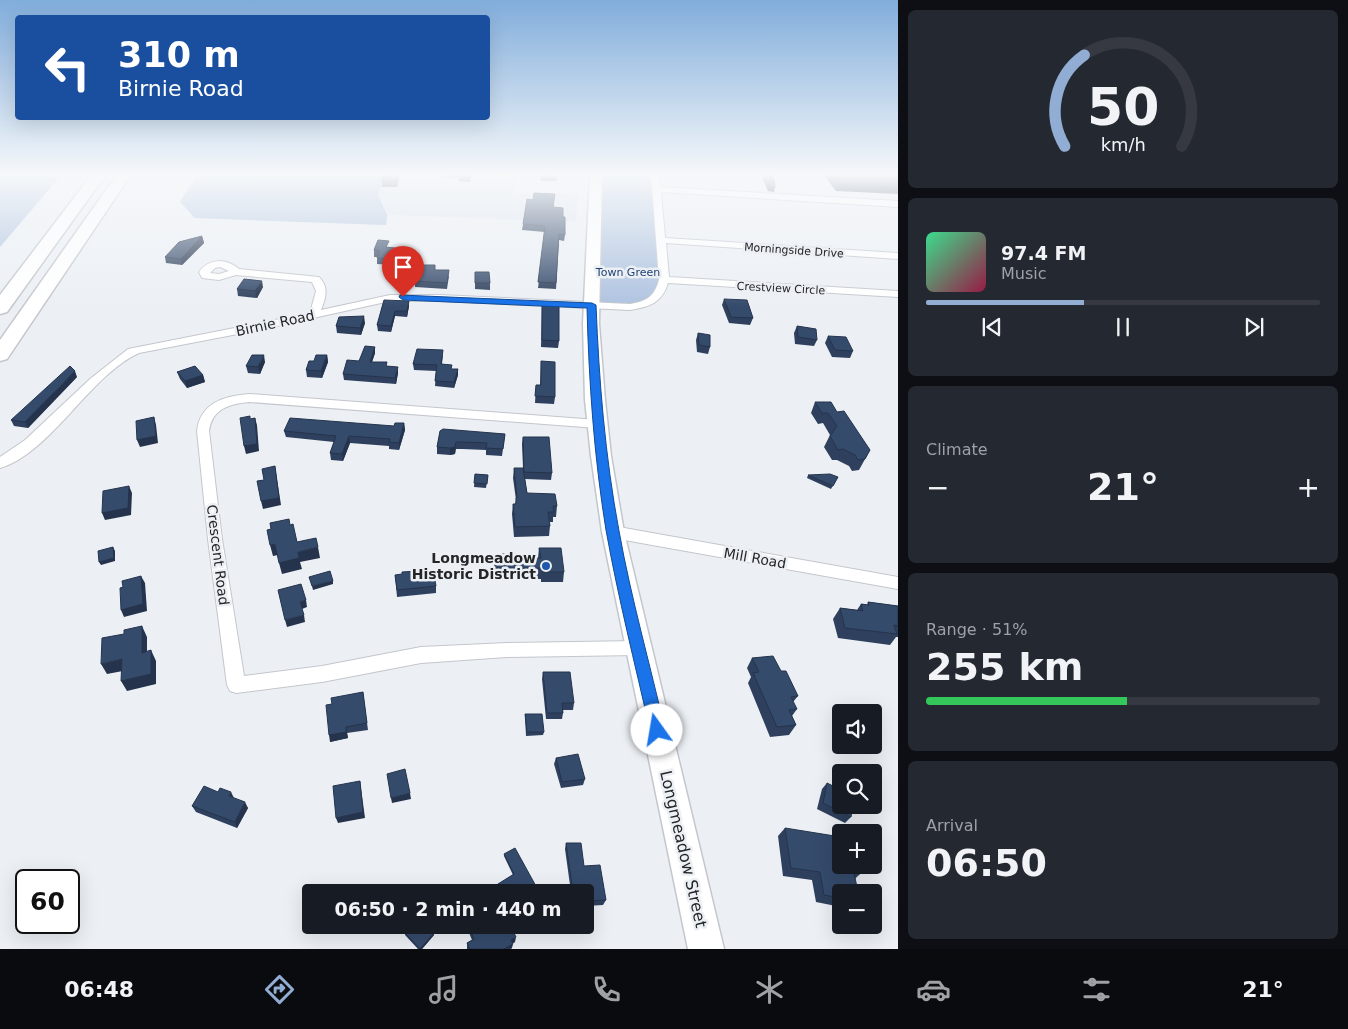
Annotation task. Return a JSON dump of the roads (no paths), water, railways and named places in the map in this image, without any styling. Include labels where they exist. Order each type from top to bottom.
[{"type":"highway","points":[[0,308],[67,217]]},
{"type":"highway","points":[[0,356],[95,217]]},
{"type":"main road","name":"Longmeadow Street","points":[[595,217],[592,305],[597,424],[613,532],[706,949]]},
{"type":"street","points":[[592,305],[630,307],[651,303],[660,296],[664,280],[659,217]]},
{"type":"street","name":"Morningside Drive","points":[[661,240],[898,256]]},
{"type":"street","points":[[236,272],[316,280],[321,289],[314,315]]},
{"type":"street","name":"Crestview Circle","points":[[664,280],[898,294]]},
{"type":"street","name":"Birnie Road","points":[[0,463],[21,452],[91,384],[133,351],[314,315],[375,300],[400,297],[592,305]]},
{"type":"street","name":"Crescent Road","points":[[597,424],[249,398],[232,400],[212,409],[205,417],[203,431],[214,538],[236,685],[322,674],[401,658],[441,653],[639,648]]},
{"type":"street","name":"Mill Road","points":[[613,532],[898,583]]},
{"type":"place","name":"Longmeadow Historic District","points":[[546,566]]},
{"type":"park label","name":"Town Green","points":[[628,272]]}]
